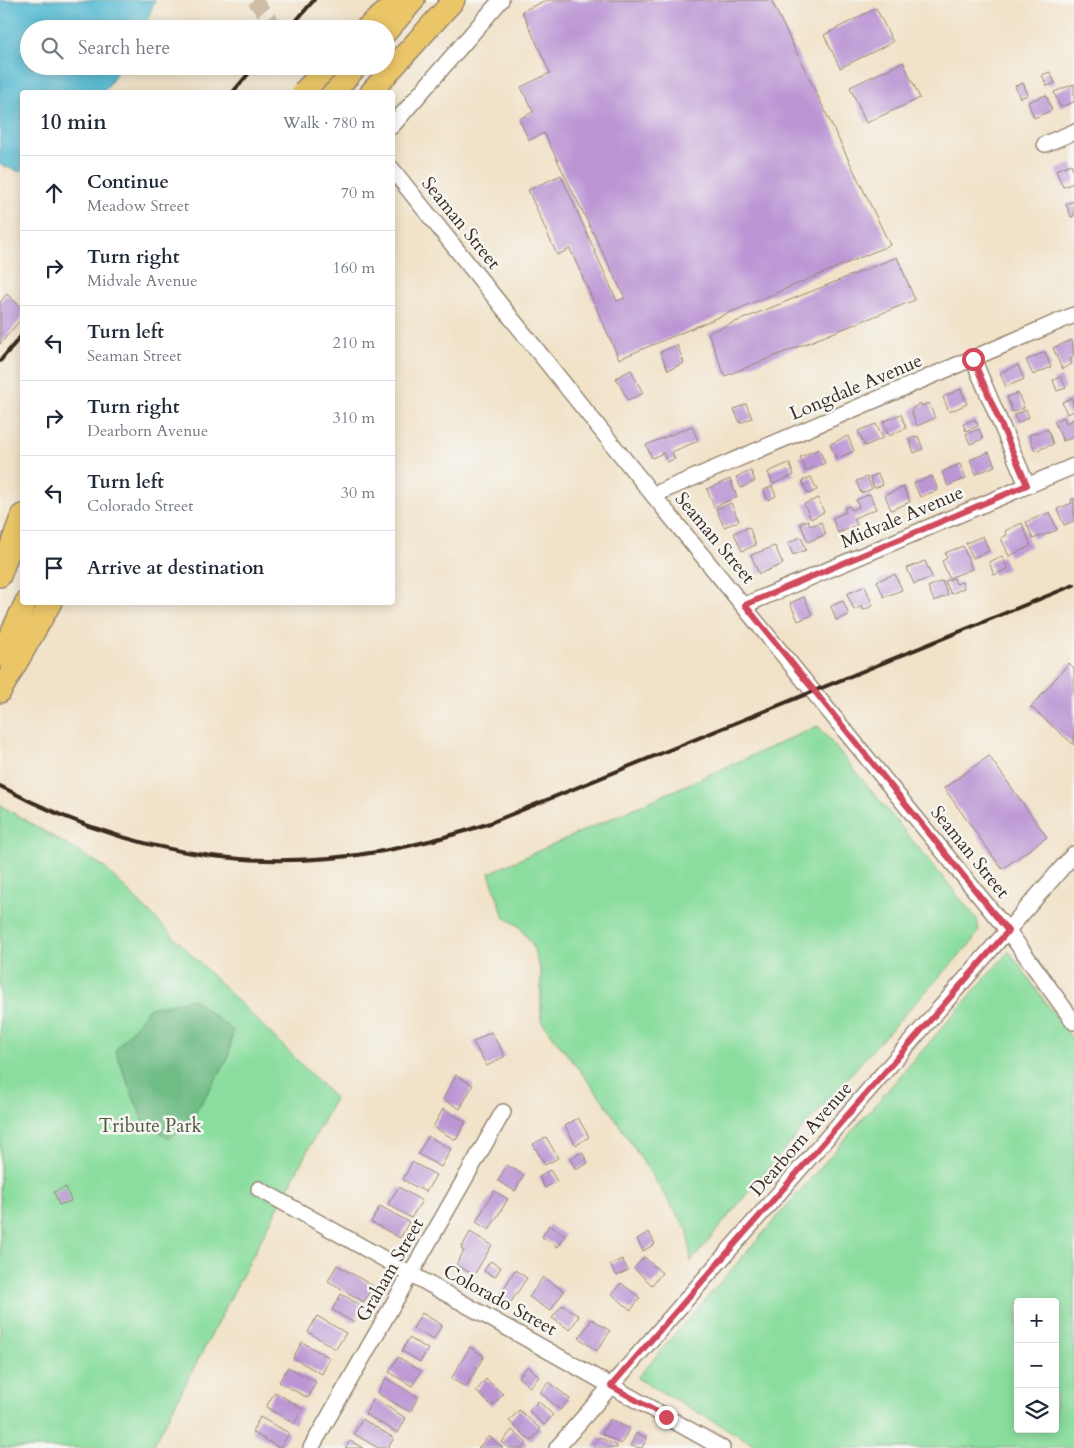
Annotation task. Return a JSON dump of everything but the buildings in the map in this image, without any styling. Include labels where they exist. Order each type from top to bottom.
[{"type":"highway","points":[[376,20],[400,0]]},
{"type":"highway","points":[[395,22],[414,0]]},
{"type":"highway","points":[[395,67],[454,0]]},
{"type":"highway","points":[[305,90],[320,75]]},
{"type":"highway","points":[[334,90],[348,75]]},
{"type":"highway","points":[[375,90],[388,75]]},
{"type":"highway","points":[[0,576],[20,521]]},
{"type":"highway","points":[[0,590],[20,545]]},
{"type":"highway","points":[[0,656],[25,605]]},
{"type":"highway","points":[[0,692],[49,605]]},
{"type":"street","points":[[395,123],[501,0]]},
{"type":"street","points":[[317,75],[330,90]]},
{"type":"street","points":[[1045,144],[1074,132]]},
{"type":"street","name":"Seaman Street","points":[[395,173],[653,495],[745,605],[1008,931],[1074,1022]]},
{"type":"street","name":"Longdale Avenue","points":[[653,495],[1074,315]]},
{"type":"street","points":[[973,359],[1027,485]]},
{"type":"street","name":"Midvale Avenue","points":[[745,605],[1074,466]]},
{"type":"street","name":"Dearborn Avenue","points":[[557,1448],[1074,854]]},
{"type":"street","name":"Graham Street","points":[[311,1448],[503,1112]]},
{"type":"street","name":"Colorado Street","points":[[259,1189],[722,1448]]},
{"type":"green space","points":[[818,726],[977,919],[979,930],[972,942],[793,1139],[691,1262],[688,1231],[605,1103],[541,1021],[541,972],[532,944],[519,926],[504,917],[489,873]]},
{"type":"green space","name":"Tribute Park","points":[[0,805],[104,867],[335,1098],[152,1448],[0,1448]]},
{"type":"green space","points":[[1009,951],[1074,1042],[1074,1448],[761,1448],[637,1378]]},
{"type":"green space","points":[[193,999],[233,1031],[228,1059],[194,1115],[170,1139],[143,1121],[115,1051],[149,1008]]},
{"type":"water","points":[[0,0],[155,0],[147,20],[20,20],[20,75],[115,75],[105,90],[20,90],[20,172],[0,165]]},
{"type":"tunnel","points":[[254,0],[271,20]]},
{"type":"railway","points":[[297,20],[314,0]]},
{"type":"railway","points":[[235,90],[247,75]]},
{"type":"railway","points":[[0,361],[20,337]]},
{"type":"railway","points":[[0,786],[60,815],[120,836],[180,851],[240,859],[302,860],[363,854],[426,842],[490,823],[1074,585]]},
{"type":"route","points":[[666,1417],[611,1386],[1008,931],[745,605],[1027,485],[973,359]]}]
